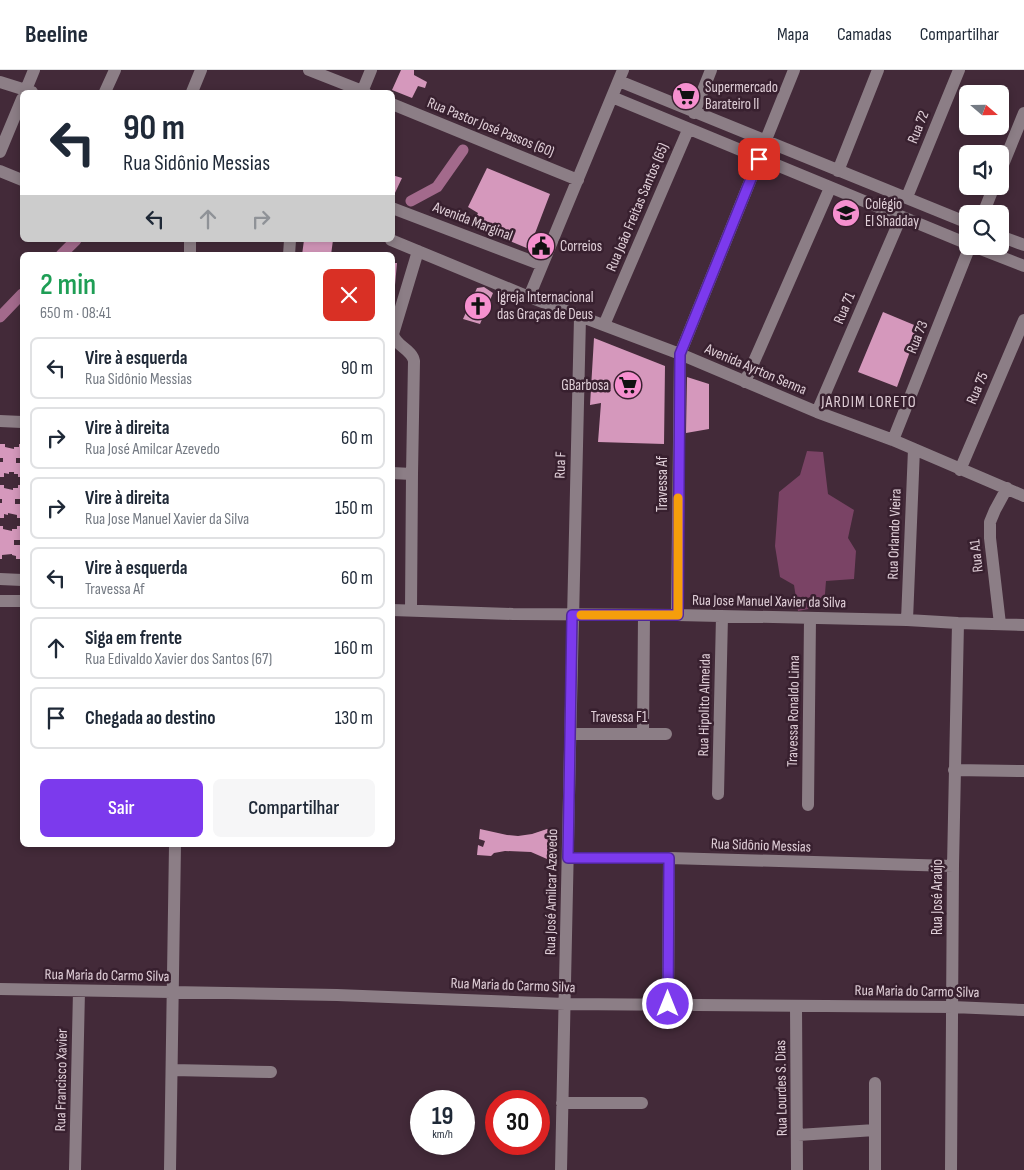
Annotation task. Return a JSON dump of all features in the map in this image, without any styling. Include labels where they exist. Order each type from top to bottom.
[{"type":"street","points":[[28,90],[34,70]]},
{"type":"street","points":[[106,90],[115,70]]},
{"type":"street","points":[[193,90],[201,70]]},
{"type":"street","points":[[309,70],[358,90]]},
{"type":"street","points":[[364,90],[371,70]]},
{"type":"street","points":[[694,112],[710,70]]},
{"type":"street","points":[[765,142],[794,70]]},
{"type":"street","points":[[838,171],[878,70]]},
{"type":"street","name":"Rua 72","points":[[907,197],[959,70]]},
{"type":"street","points":[[529,297],[621,76],[694,112],[959,219]]},
{"type":"street","points":[[0,82],[20,90]]},
{"type":"street","points":[[612,98],[959,241]]},
{"type":"street","name":"Rua Pastor José Passos (60)","points":[[395,105],[578,180]]},
{"type":"street","points":[[0,152],[20,108]]},
{"type":"street","points":[[1009,150],[1024,113]]},
{"type":"street","name":"Rua João Freitas Santos (65)","points":[[604,325],[688,130]]},
{"type":"street","points":[[680,354],[759,159]]},
{"type":"street","points":[[0,171],[20,179]]},
{"type":"street","points":[[864,202],[871,184]]},
{"type":"street","points":[[745,382],[830,188]]},
{"type":"street","name":"Avenida Marginal","points":[[395,209],[542,265]]},
{"type":"street","name":"Rua 71","points":[[817,412],[901,217]]},
{"type":"street","points":[[1009,239],[1024,245]]},
{"type":"street","name":"Avenida Ayrton Senna","points":[[395,242],[529,297],[680,354],[817,412],[893,440],[1024,496]]},
{"type":"street","points":[[395,327],[418,251]]},
{"type":"street","name":"Rua 73","points":[[893,440],[966,255]]},
{"type":"street","points":[[996,255],[1024,266]]},
{"type":"street","name":"Rua F","points":[[572,615],[580,317]]},
{"type":"street","name":"Rua 75","points":[[960,470],[1024,320]]},
{"type":"street","points":[[395,339],[414,359],[411,610]]},
{"type":"street","name":"Travessa Af","points":[[678,615],[680,354]]},
{"type":"street","points":[[0,421],[20,422]]},
{"type":"street","name":"Rua Orlando Vieira","points":[[907,620],[914,449]]},
{"type":"street","points":[[395,474],[412,474]]},
{"type":"street","name":"Rua A1","points":[[1000,624],[990,522],[1007,488]]},
{"type":"street","points":[[0,578],[20,580]]},
{"type":"street","points":[[0,601],[20,601]]},
{"type":"street","name":"Rua Jose Manuel Xavier da Silva","points":[[395,610],[572,615],[678,615],[907,620],[1024,625]]},
{"type":"street","name":"Rua José Amilcar Azevedo","points":[[561,1170],[572,615]]},
{"type":"street","points":[[643,734],[644,615]]},
{"type":"street","name":"Rua Hipolito Almeida","points":[[718,794],[722,616]]},
{"type":"street","name":"Travessa Ronaldo Lima","points":[[808,804],[810,618]]},
{"type":"street","name":"Rua José Araújo","points":[[951,1170],[954,770],[958,623]]},
{"type":"street","name":"Travessa F1","points":[[571,734],[666,734]]},
{"type":"street","points":[[954,770],[1024,771]]},
{"type":"street","points":[[170,1170],[175,847]]},
{"type":"street","name":"Rua Sidônio Messias","points":[[568,858],[669,858],[953,866]]},
{"type":"street","points":[[668,1004],[669,858]]},
{"type":"street","name":"Rua Maria do Carmo Silva","points":[[0,989],[337,995],[565,1004],[952,1007],[1024,1010]]},
{"type":"street","name":"Rua Francisco Xavier","points":[[75,1170],[79,991]]},
{"type":"street","name":"Rua Lourdes S. Dias","points":[[796,1006],[797,1170]]},
{"type":"street","points":[[172,1070],[271,1072]]},
{"type":"street","points":[[875,1083],[875,1170]]},
{"type":"street","points":[[562,1103],[642,1103]]},
{"type":"street","points":[[798,1135],[875,1130]]},
{"type":"shaded area","points":[[807,451],[823,452],[828,494],[854,510],[848,538],[856,551],[854,579],[826,581],[824,606],[798,611],[794,585],[780,577],[775,546],[779,492],[800,475]]},
{"type":"building","points":[[401,70],[414,70],[414,75],[427,82],[425,88],[418,86],[412,98],[392,90]]},
{"type":"building","points":[[487,168],[550,194],[529,249],[472,225],[478,213],[468,207]]},
{"type":"building","points":[[395,176],[402,178],[395,193]]},
{"type":"building","points":[[304,242],[333,242],[331,252],[302,252]]},
{"type":"building","points":[[395,263],[397,263],[395,285]]},
{"type":"building","name":"Igreja Internacional das Graças de Deus","points":[[484,287],[493,293],[480,324],[463,319],[477,288]]},
{"type":"building","points":[[883,312],[919,327],[897,387],[858,372]]},
{"type":"building","name":"GBarbosa","points":[[594,338],[665,366],[664,444],[598,442],[601,403],[590,405]]},
{"type":"building","points":[[687,377],[709,384],[709,429],[686,433]]},
{"type":"building","points":[[0,444],[5,444],[5,447],[14,449],[14,447],[19,447],[20,444],[20,458],[16,458],[16,463],[20,463],[20,477],[18,477],[18,474],[14,474],[14,472],[9,472],[9,474],[4,473],[4,477],[0,477],[0,462],[3,462],[3,458],[0,458]]},
{"type":"building","points":[[0,485],[13,490],[13,488],[18,488],[18,485],[20,485],[20,499],[15,499],[15,504],[20,504],[20,518],[17,518],[17,515],[8,513],[8,515],[4,514],[4,518],[0,518],[0,503],[2,503],[2,499],[0,499]]},
{"type":"building","points":[[0,526],[3,526],[3,529],[12,531],[12,529],[17,529],[17,526],[20,526],[20,540],[14,540],[14,545],[20,545],[20,559],[16,559],[16,556],[12,554],[2,555],[2,559],[0,559]]},
{"type":"building","points":[[480,829],[518,836],[547,829],[554,832],[554,841],[548,844],[554,847],[552,858],[547,859],[531,852],[505,851],[494,853],[491,856],[477,855],[478,845],[483,847],[485,841],[479,839]]},
{"type":"waterway","points":[[411,201],[437,187],[463,150]]},
{"type":"waterway","points":[[64,252],[74,242]]},
{"type":"waterway","points":[[0,317],[20,296]]},
{"type":"slow traffic","points":[[581,615],[678,615],[678,498]]},
{"type":"place","name":"Supermercado Barateiro II","points":[[686,96]]},
{"type":"place","name":"Colégio El Shadday","points":[[846,213]]},
{"type":"place","name":"Correios","points":[[541,246]]},
{"type":"place","name":"Igreja Internacional das Graças de Deus","points":[[478,306]]},
{"type":"place","name":"GBarbosa","points":[[628,385]]},
{"type":"district","name":"JARDIM LORETO","points":[[869,401]]},
{"type":"route","points":[[668,1004],[669,858],[568,858],[572,615],[678,615],[680,354],[759,159]]}]
